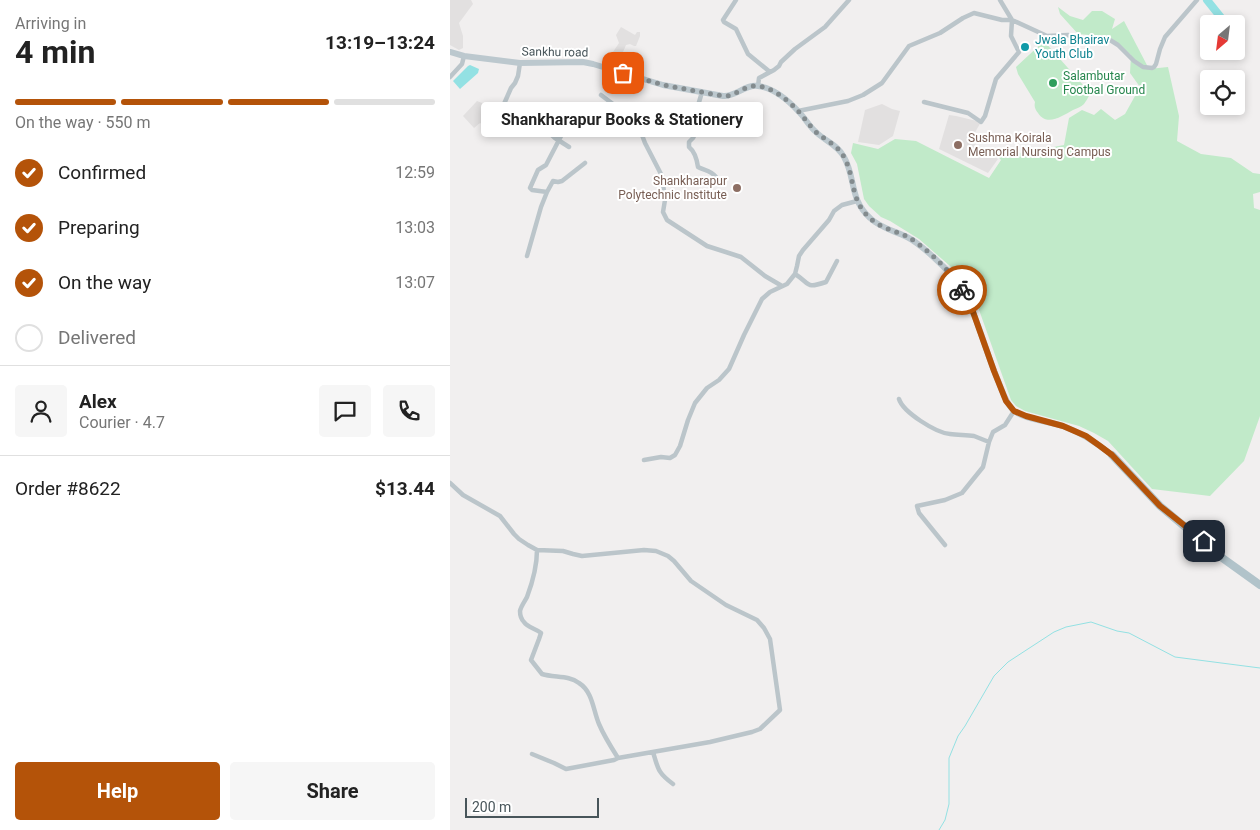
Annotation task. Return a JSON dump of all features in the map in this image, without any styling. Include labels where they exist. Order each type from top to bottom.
[{"type":"main road","name":"Sankhu road","points":[[450,52],[464,56],[520,63],[582,62],[663,85],[727,96],[751,86],[758,86]]},
{"type":"main road","points":[[758,86],[781,96],[798,111],[818,134],[834,144],[842,153],[848,166],[857,201],[871,219],[881,226],[909,238],[922,247],[959,284],[972,309],[1006,401],[1014,411],[1063,426],[1086,436],[1112,455],[1160,506],[1260,585]]},
{"type":"street","points":[[736,0],[723,20],[736,29],[748,54],[770,72]]},
{"type":"street","points":[[758,86],[759,78],[779,66],[795,49],[825,26],[849,0]]},
{"type":"street","points":[[924,102],[968,113],[980,122],[985,116],[996,79],[1019,52],[1011,36],[1012,20],[1000,0]]},
{"type":"street","points":[[798,111],[848,101],[863,95],[882,83],[909,46],[940,34],[974,13],[1002,20],[1012,20],[1047,36],[1068,35],[1086,41],[1110,40],[1118,45],[1134,61],[1152,68],[1156,64],[1164,37],[1198,0]]},
{"type":"street","points":[[450,78],[462,64],[464,56]]},
{"type":"street","points":[[520,63],[515,83],[504,104],[507,111],[518,120],[530,126],[546,130],[569,147]]},
{"type":"street","points":[[702,92],[696,110],[698,128],[694,138],[689,142],[689,147],[698,162],[698,167],[707,170],[716,177]]},
{"type":"street","points":[[601,95],[637,122],[645,143],[662,176],[665,200],[663,212],[667,220],[707,246],[741,257],[782,286]]},
{"type":"street","points":[[547,192],[530,188],[538,170],[546,165],[572,116]]},
{"type":"street","points":[[527,256],[540,207],[553,181],[562,181],[585,163]]},
{"type":"street","points":[[644,460],[661,457],[670,458],[675,455],[695,403],[707,388],[719,380],[729,368],[762,299],[770,292],[787,284],[795,274],[799,256],[834,211],[842,205],[857,201]]},
{"type":"street","points":[[795,274],[809,285],[814,286],[826,282],[837,261]]},
{"type":"street","points":[[899,399],[902,407],[908,412],[943,433],[974,436],[989,442]]},
{"type":"street","points":[[945,545],[919,513],[917,506],[945,500],[962,493],[983,467],[993,432],[1006,425],[1014,411]]},
{"type":"street","points":[[450,482],[463,495],[500,516],[519,540],[537,550],[563,551],[582,556],[650,550],[668,556],[691,581],[726,604],[757,620],[770,639],[780,710],[760,729],[710,742],[566,769],[532,754]]},
{"type":"street","points":[[537,550],[537,564],[520,612],[525,624],[541,633],[531,660],[542,674],[572,679],[584,688],[591,697],[598,723],[618,758]]},
{"type":"street","points":[[653,752],[661,774],[673,784]]},
{"type":"shaded area","points":[[450,0],[471,0],[473,4],[459,23],[463,36],[463,48],[459,50],[450,45]]},
{"type":"shaded area","points":[[621,27],[635,35],[637,32],[640,32],[640,36],[636,46],[626,45],[617,66],[607,61],[619,43],[616,35]]},
{"type":"shaded area","points":[[477,101],[504,112],[496,131],[480,123],[474,128],[463,116]]},
{"type":"shaded area","points":[[882,104],[900,111],[893,136],[879,145],[858,142],[865,110]]},
{"type":"shaded area","name":"Sushma Koirala Memorial Nursing Campus","points":[[949,115],[981,122],[970,141],[998,159],[988,173],[939,149]]},
{"type":"green space","points":[[1058,7],[1070,16],[1083,20],[1092,11],[1102,11],[1115,19],[1112,29],[1124,21],[1149,69],[1168,67],[1179,116],[1177,141],[1201,154],[1231,158],[1253,173],[1260,174],[1260,192],[1253,194],[1254,208],[1260,210],[1260,416],[1244,461],[1210,496],[1152,489],[1108,441],[1079,426],[1025,411],[1016,406],[1011,400],[978,307],[958,273],[919,239],[881,217],[864,199],[857,164],[851,153],[853,143],[878,149],[895,139],[916,141],[989,178],[1001,160],[991,149],[1022,153],[1064,145],[1069,118],[1082,110],[1094,115],[1101,109],[1115,120],[1125,114],[1140,87],[1130,73],[1131,55],[1110,37],[1078,34],[1060,14]]},
{"type":"green space","name":"Salambutar Footbal Ground","points":[[1044,41],[1090,94],[1082,106],[1050,120],[1042,117],[1036,110],[1035,102],[1018,74],[1016,67]]},
{"type":"water","points":[[470,65],[479,69],[478,73],[460,89],[453,81]]},
{"type":"waterway","points":[[1207,0],[1219,15]]},
{"type":"waterway","points":[[939,830],[945,820],[949,804],[949,758],[958,736],[994,676],[1008,662],[1054,632],[1066,627],[1091,622],[1129,633],[1175,657],[1260,668]]},
{"type":"way so far","points":[[623,73],[663,85],[723,96],[732,95],[751,86],[766,88],[781,96],[798,111],[818,134],[834,144],[842,153],[848,166],[857,201],[871,219],[881,226],[909,238],[922,247],[948,271],[962,290]]},
{"type":"place","name":"Jwala Bhairav Youth Club","points":[[1025,47]]},
{"type":"place","name":"Shankharapur Books & Stationery","points":[[623,73]]},
{"type":"place","name":"Salambutar Footbal Ground","points":[[1053,83]]},
{"type":"place","name":"Sushma Koirala Memorial Nursing Campus","points":[[958,145]]},
{"type":"place","name":"Shankharapur Polytechnic Institute","points":[[737,188]]},
{"type":"route","points":[[962,290],[972,309],[1006,401],[1014,411],[1063,426],[1086,436],[1112,455],[1160,506],[1204,541]]}]
